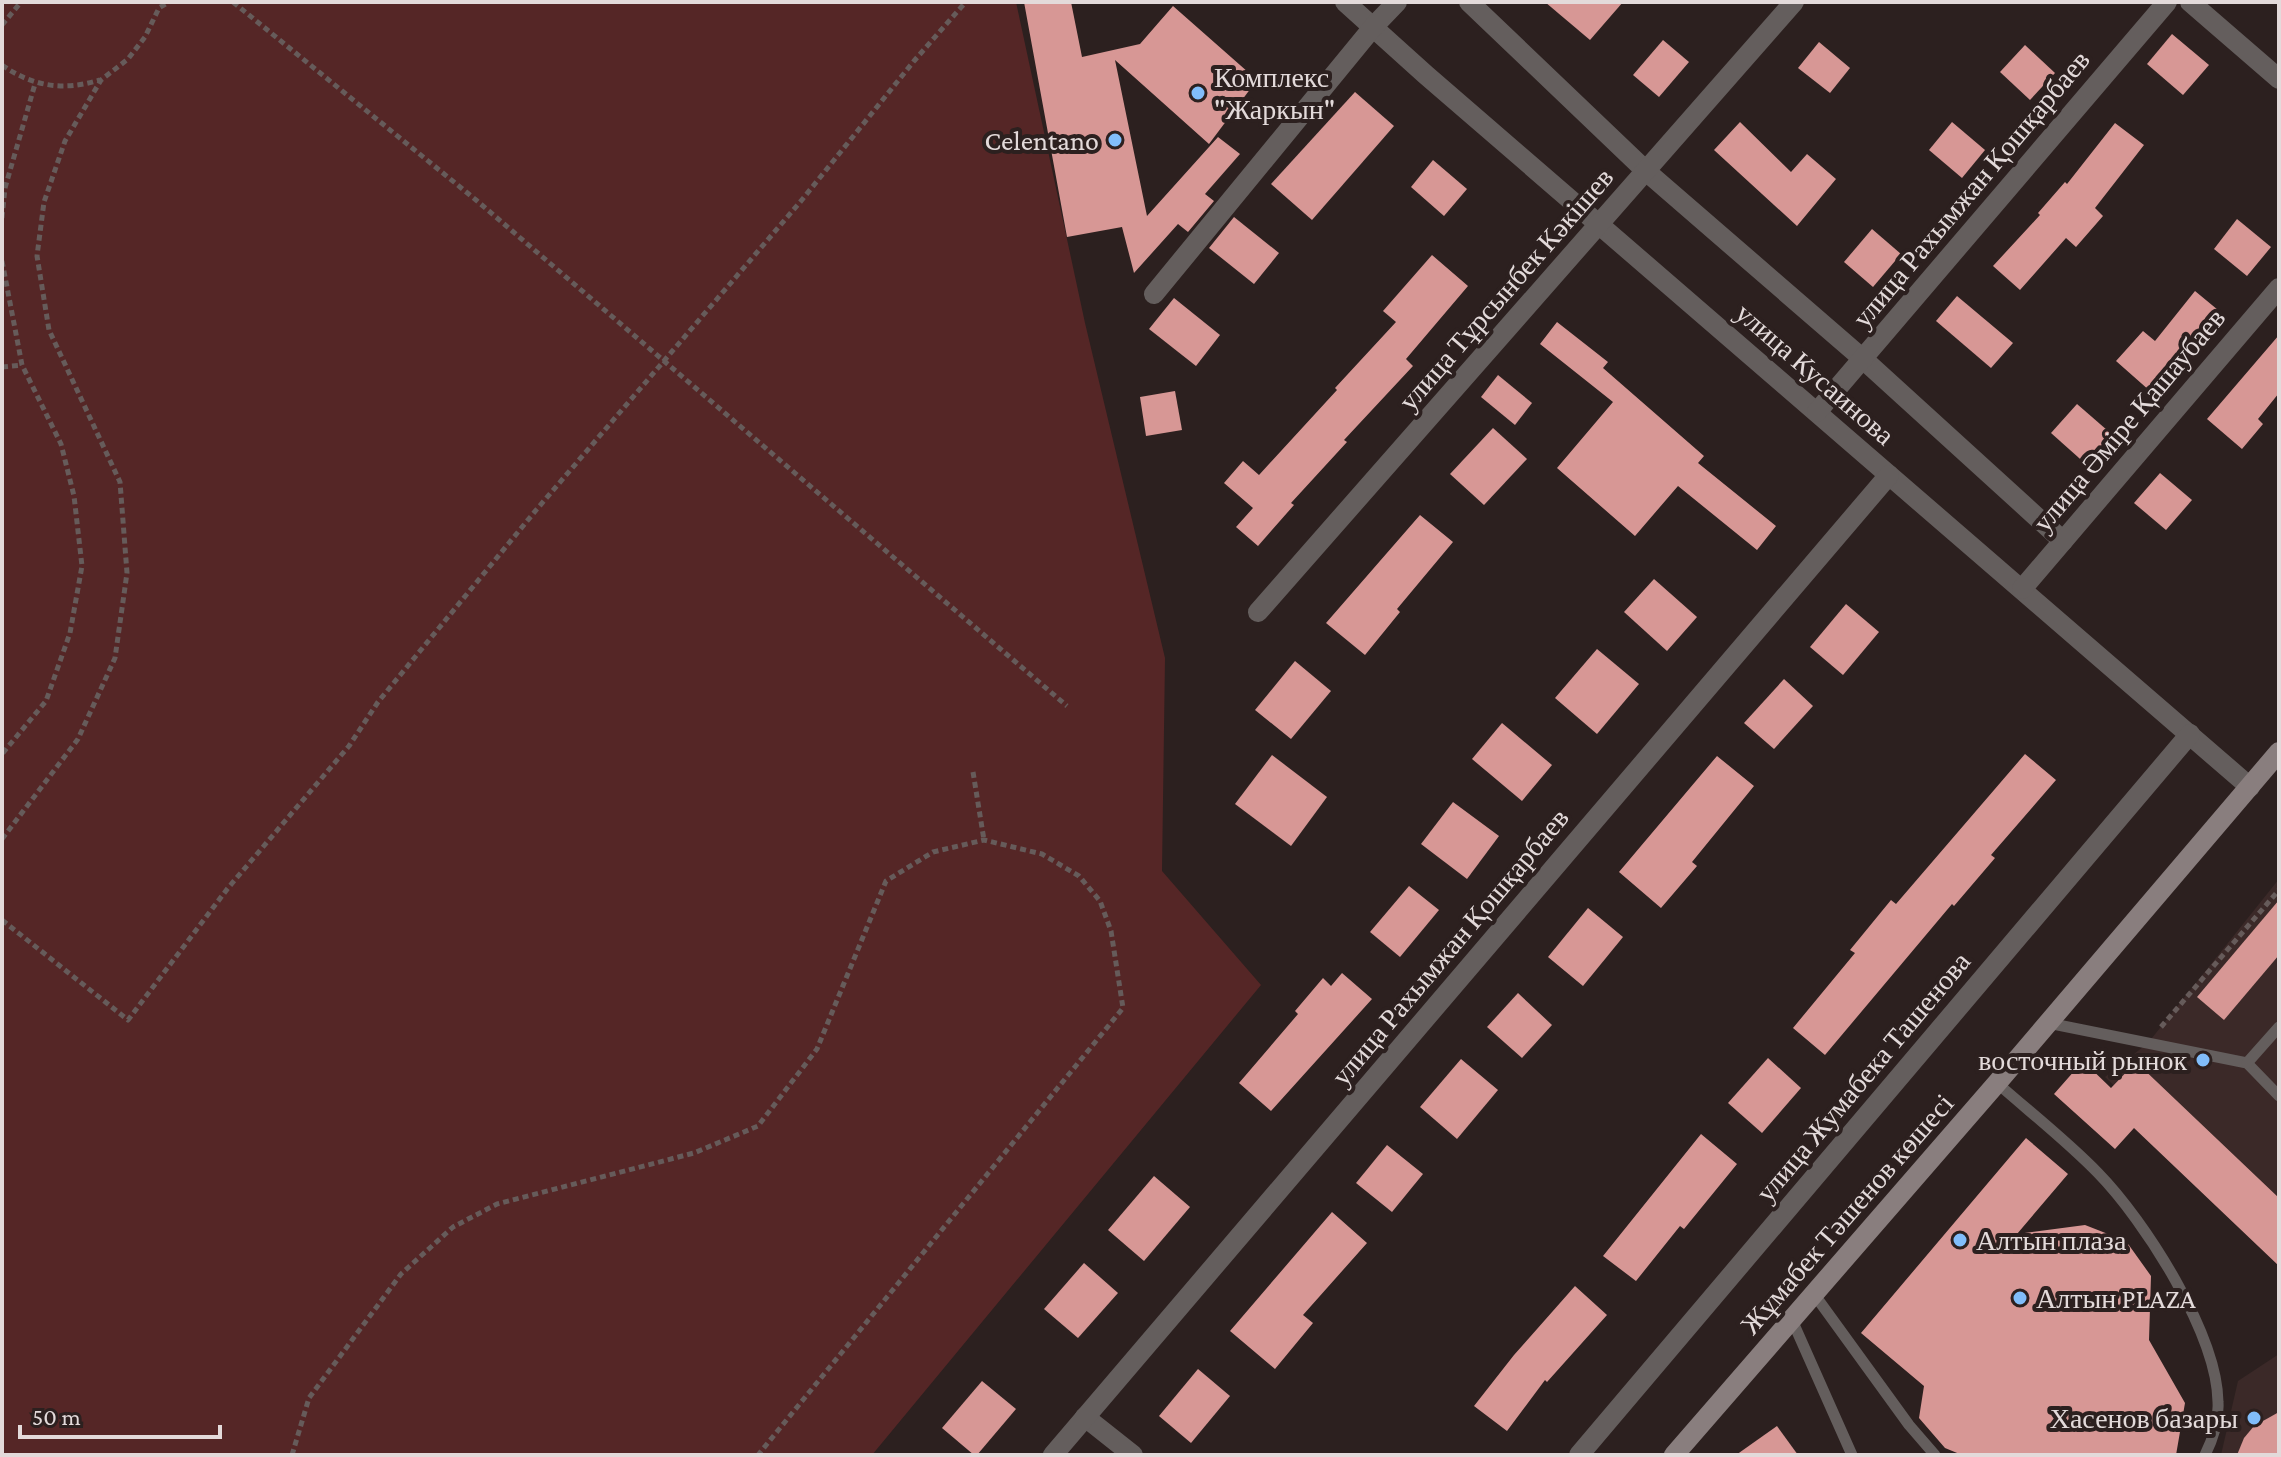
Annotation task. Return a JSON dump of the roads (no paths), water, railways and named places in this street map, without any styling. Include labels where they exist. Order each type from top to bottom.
[{"type":"main road","name":"Жұмабек Тәшенов көшесі","points":[[1674,1455],[2279,752]]},
{"type":"street","name":"улица Кусаинова","points":[[1345,2],[2250,787]]},
{"type":"street","points":[[1154,294],[1397,2]]},
{"type":"street","points":[[1469,2],[1647,172],[1863,359],[2063,541]]},
{"type":"street","name":"улица Тұрсынбек Кәкішев","points":[[1258,612],[1794,2]]},
{"type":"street","name":"улица Рахымжан Қошқарбаев","points":[[1817,412],[2167,2]]},
{"type":"street","points":[[2190,2],[2279,79]]},
{"type":"street","name":"улица Әміре Қашаубаев","points":[[2022,589],[2279,288]]},
{"type":"street","name":"улица Рахымжан Қошқарбаев","points":[[1053,1455],[1889,475]]},
{"type":"street","name":"улица Жумабека Ташенова","points":[[1579,1455],[2190,734]]},
{"type":"street","points":[[1085,1417],[1133,1455]]},
{"type":"lane","points":[[2048,1023],[2247,1063],[2279,1096]]},
{"type":"lane","points":[[2247,1063],[2279,1027]]},
{"type":"lane","points":[[1997,1083],[2097,1172],[2138,1219],[2172,1275],[2196,1321],[2219,1401],[2216,1430],[2205,1455]]},
{"type":"lane","points":[[1814,1294],[1909,1425],[1935,1455]]},
{"type":"lane","points":[[1792,1320],[1852,1455]]},
{"type":"place","name":"Комплекс \"Жаркын\"","points":[[1198,93]]},
{"type":"place","name":"Celentano","points":[[1115,140]]},
{"type":"place","name":"восточный рынок","points":[[2203,1060]]},
{"type":"place","name":"Алтын плаза","points":[[1960,1240]]},
{"type":"place","name":"Алтын PLAZA","points":[[2020,1298]]},
{"type":"place","name":"Хасенов базары","points":[[2254,1418]]}]
